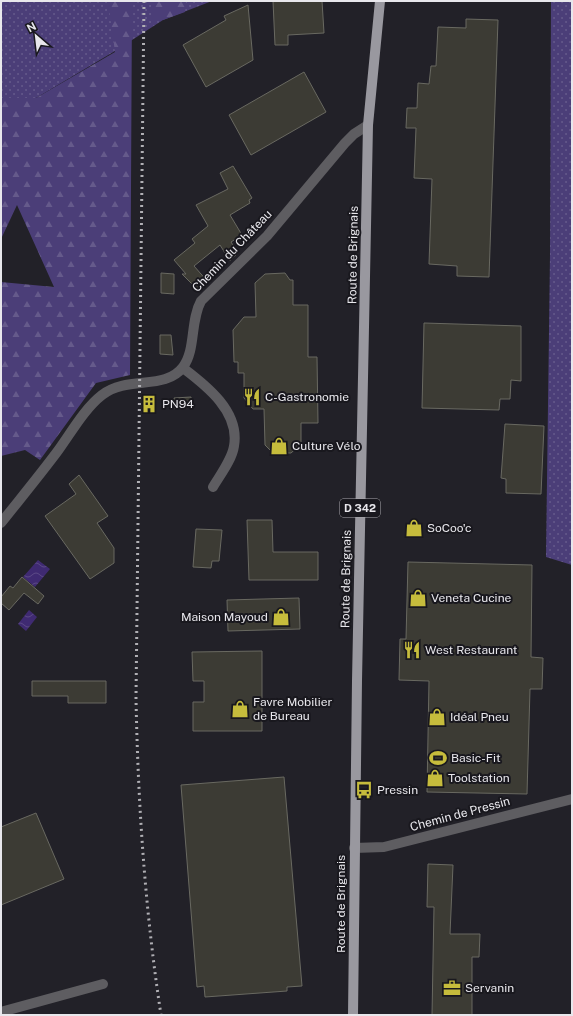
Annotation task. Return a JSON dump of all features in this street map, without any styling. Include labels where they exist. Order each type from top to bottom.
[{"type":"main road","name":"Route de Brignais","points":[[353,1015],[354,848],[368,125],[380,1]]},
{"type":"street","name":"Chemin du Château","points":[[183,368],[190,347],[195,313],[201,301],[267,236],[344,142],[368,125]]},
{"type":"street","points":[[1,523],[100,396],[120,385],[161,381],[169,378],[183,368],[201,381],[218,398],[228,413],[235,430],[234,447],[213,487]]},
{"type":"street","name":"Chemin de Pressin","points":[[354,848],[384,848],[572,799]]},
{"type":"street","points":[[1,1012],[103,984]]},
{"type":"green space","points":[[1,1],[212,1],[163,20],[115,51],[36,98],[1,98]]},
{"type":"green space","points":[[108,1],[132,1],[130,375],[96,383],[40,460],[25,450],[1,456],[1,282],[54,287],[17,205],[1,239],[1,98],[36,98],[115,52]]},
{"type":"green space","points":[[153,1],[186,1],[185,12],[163,20],[153,20]]},
{"type":"green space","points":[[551,1],[572,1],[572,565],[546,557],[550,255]]},
{"type":"water","points":[[38,560],[50,569],[35,587],[23,577]]},
{"type":"water","points":[[29,610],[37,617],[26,631],[18,624]]},
{"type":"building","points":[[273,1],[322,1],[324,33],[288,35],[288,45],[275,45]]},
{"type":"building","points":[[248,5],[253,60],[206,87],[183,45],[226,20],[224,16]]},
{"type":"building","points":[[466,19],[498,20],[489,277],[457,276],[457,266],[429,264],[432,179],[414,178],[416,128],[406,128],[407,108],[417,108],[418,83],[429,84],[431,66],[436,66],[438,27],[466,28]]},
{"type":"building","points":[[304,72],[326,112],[251,155],[229,115]]},
{"type":"building","points":[[233,166],[252,198],[249,200],[250,203],[230,215],[242,235],[231,242],[238,253],[230,261],[220,245],[194,266],[208,282],[200,290],[182,274],[186,274],[174,260],[195,243],[192,239],[208,226],[196,205],[228,189],[220,173]]},
{"type":"building","points":[[161,273],[174,274],[174,294],[161,293]]},
{"type":"building","points":[[285,273],[290,280],[293,280],[293,305],[308,305],[308,357],[317,357],[318,423],[301,423],[301,444],[291,453],[273,453],[265,445],[264,409],[253,409],[244,398],[244,373],[238,373],[238,362],[234,362],[233,330],[244,317],[256,317],[255,283],[265,274]]},
{"type":"building","points":[[424,323],[521,326],[521,381],[511,380],[510,399],[500,399],[499,410],[422,408]]},
{"type":"building","points":[[160,335],[171,335],[173,355],[160,354]]},
{"type":"building","points":[[191,397],[191,407],[174,408],[174,398]]},
{"type":"building","points":[[505,424],[544,426],[541,494],[506,493],[506,479],[501,478]]},
{"type":"building","points":[[79,475],[108,516],[97,523],[114,548],[114,563],[90,579],[45,516],[76,494],[69,484]]},
{"type":"building","points":[[247,520],[272,520],[273,552],[318,552],[318,580],[249,580]]},
{"type":"building","points":[[196,529],[222,530],[219,561],[212,561],[211,568],[193,567]]},
{"type":"building","points":[[408,562],[532,565],[531,657],[543,658],[542,689],[530,689],[527,794],[427,792],[429,681],[399,680],[400,639],[406,639]]},
{"type":"building","points":[[22,577],[44,596],[38,604],[24,593],[9,610],[1,603],[1,597],[10,586],[13,588]]},
{"type":"building","points":[[299,598],[300,629],[228,631],[227,600]]},
{"type":"building","points":[[262,651],[262,731],[193,731],[193,702],[204,702],[204,681],[193,681],[192,652]]},
{"type":"building","points":[[32,681],[106,681],[106,703],[68,703],[68,696],[32,696]]},
{"type":"building","points":[[284,777],[302,986],[287,987],[287,991],[205,997],[204,986],[197,987],[181,785]]},
{"type":"building","points":[[36,813],[64,879],[1,905],[1,827]]},
{"type":"building","points":[[428,864],[453,865],[450,934],[480,934],[479,957],[472,957],[472,1015],[432,1015],[434,907],[427,907]]},
{"type":"railway","points":[[144,1],[136,698],[138,777],[143,857],[155,976],[161,1015]]},
{"type":"place","name":"C-Gastronomie","points":[[252,397]]},
{"type":"place","name":"PN94","points":[[149,404]]},
{"type":"place","name":"Culture Vélo","points":[[279,446]]},
{"type":"place","name":"SoCoo'c","points":[[414,528]]},
{"type":"place","name":"Veneta Cucine","points":[[418,598]]},
{"type":"place","name":"Maison Mayoud","points":[[281,617]]},
{"type":"place","name":"West Restaurant","points":[[412,650]]},
{"type":"place","name":"Favre Mobilier de Bureau","points":[[240,709]]},
{"type":"place","name":"Idéal Pneu","points":[[437,717]]},
{"type":"place","name":"Basic-Fit","points":[[438,758]]},
{"type":"place","name":"Toolstation","points":[[435,778]]},
{"type":"place","name":"Pressin","points":[[364,790]]},
{"type":"place","name":"Servanin","points":[[452,988]]}]
